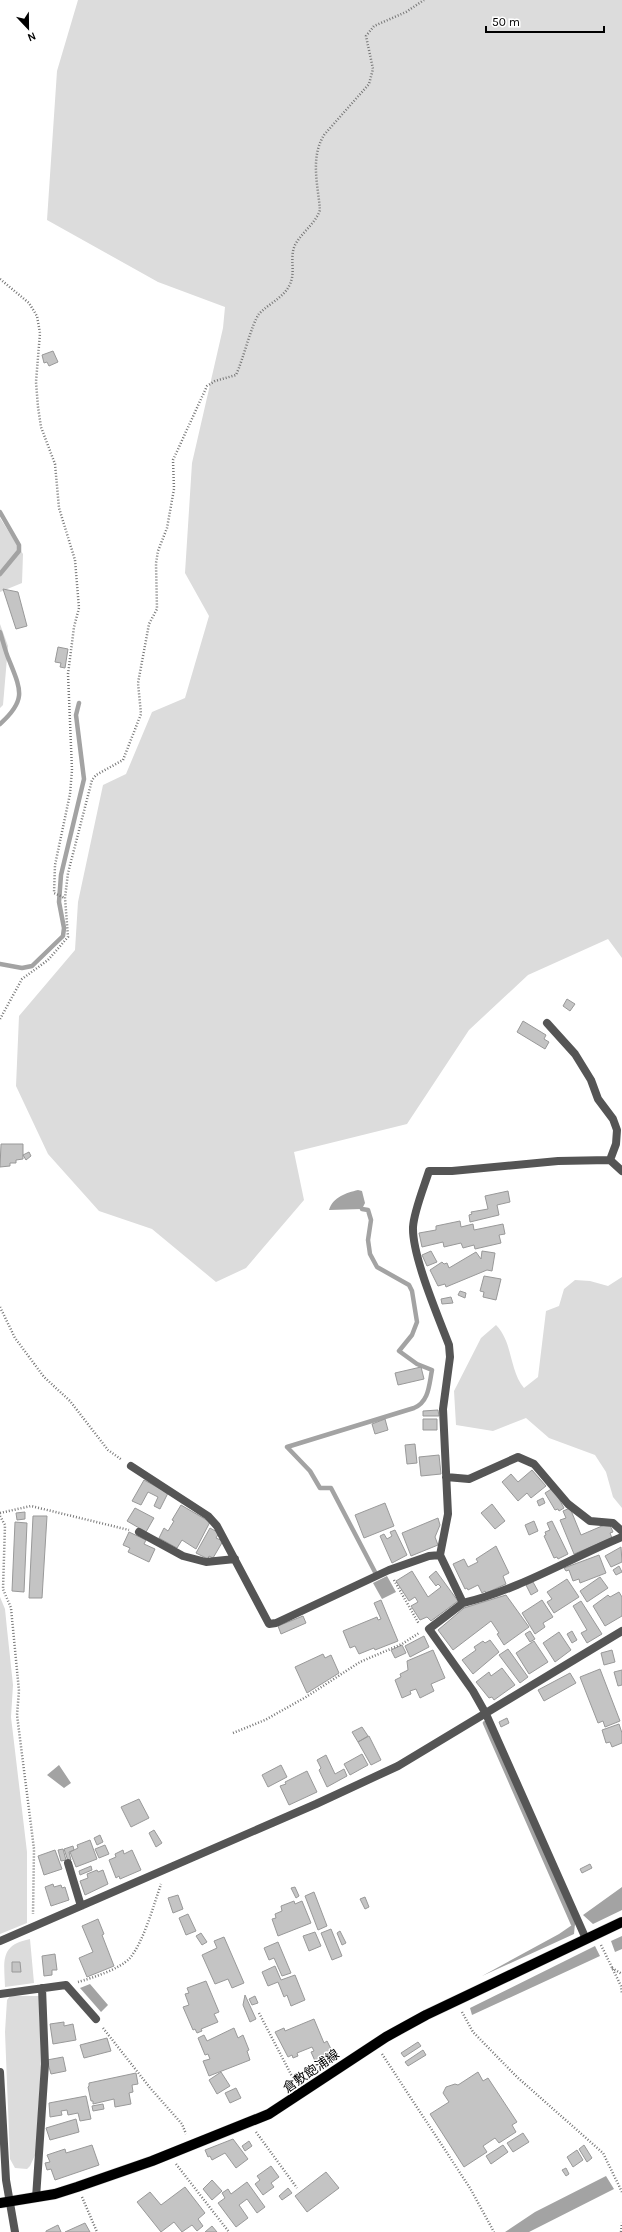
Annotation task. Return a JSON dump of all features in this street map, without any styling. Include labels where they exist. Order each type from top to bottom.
[{"type":"main road","name":"倉敷飽浦線","points":[[4,2203],[36,2198],[78,2188],[270,2114],[376,2044],[426,2015],[622,1922]]},
{"type":"street","points":[[547,1023],[575,1054],[591,1080],[598,1099],[613,1119],[617,1130],[616,1144],[610,1160]]},
{"type":"street","points":[[463,1604],[440,1556],[448,1514],[443,1409],[450,1357],[449,1345],[413,1240],[413,1225],[429,1171],[452,1171],[558,1161],[610,1160],[622,1172]]},
{"type":"street","points":[[446,1477],[469,1479],[518,1457],[534,1464],[568,1504],[590,1521],[613,1523],[622,1531]]},
{"type":"street","points":[[131,1466],[208,1516],[217,1526],[269,1624],[276,1623],[389,1570],[429,1556],[440,1556]]},
{"type":"street","points":[[139,1532],[184,1556],[206,1562],[235,1559]]},
{"type":"street","points":[[591,1936],[486,1714],[473,1691],[429,1629],[463,1604],[492,1596],[576,1556],[622,1537]]},
{"type":"street","points":[[0,1941],[165,1870],[398,1766],[622,1631]]},
{"type":"street","points":[[68,1863],[81,1906]]},
{"type":"street","points":[[0,1994],[66,1985],[96,2019]]},
{"type":"street","points":[[36,2198],[45,2064],[42,1988]]},
{"type":"street","points":[[0,2072],[6,2180],[4,2203],[15,2232]]},
{"type":"path","points":[[0,1019],[22,979],[48,960],[68,937],[64,897],[72,856],[92,780],[96,775],[123,760],[130,738],[140,721],[141,707],[138,683],[149,624],[157,609],[156,563],[158,551],[167,528],[174,489],[173,460],[207,386],[215,381],[236,374],[259,315],[283,295],[290,284],[292,274],[291,256],[296,244],[318,217],[320,210],[315,157],[318,145],[324,135],[369,84],[373,69],[366,36],[374,26],[406,12],[424,0]]},
{"type":"path","points":[[0,279],[29,303],[37,316],[40,333],[36,382],[38,407],[41,427],[55,464],[59,508],[74,560],[79,608],[68,674],[72,770],[70,794],[55,865],[54,893],[64,897]]},
{"type":"path","points":[[0,1307],[16,1338],[44,1377],[70,1401],[108,1450],[131,1466]]},
{"type":"path","points":[[0,1513],[31,1506],[139,1532]]},
{"type":"path","points":[[0,1516],[5,1525],[3,1589],[11,1608],[20,1691],[17,1715],[34,1849],[33,1926]]},
{"type":"path","points":[[233,1733],[265,1720],[306,1697],[360,1662],[402,1644],[423,1631],[389,1570]]},
{"type":"path","points":[[66,1985],[100,1976],[130,1958],[148,1923],[165,1870]]},
{"type":"path","points":[[591,1936],[612,1967],[621,1986],[622,1994]]},
{"type":"path","points":[[612,1967],[622,1974]]},
{"type":"path","points":[[456,2001],[473,2032],[517,2077],[603,2153],[622,2192]]},
{"type":"path","points":[[260,2013],[295,2081],[303,2093]]},
{"type":"path","points":[[96,2019],[151,2089],[182,2124],[192,2145]]},
{"type":"path","points":[[376,2044],[470,2188],[494,2232]]},
{"type":"path","points":[[249,2122],[297,2188]]},
{"type":"path","points":[[168,2154],[229,2232]]},
{"type":"path","points":[[78,2188],[97,2232]]},
{"type":"path","points":[[621,2232],[622,2223]]},
{"type":"path","points":[[488,2232],[491,2227]]},
{"type":"shaded area","points":[[78,0],[622,0],[622,958],[608,939],[528,975],[469,1030],[407,1124],[294,1152],[304,1200],[246,1268],[216,1282],[152,1229],[99,1211],[48,1154],[16,1086],[19,1016],[75,950],[78,902],[103,785],[126,774],[152,712],[185,698],[209,616],[185,573],[192,463],[223,328],[225,307],[158,282],[47,220],[57,71]]},
{"type":"shaded area","points":[[0,518],[23,554],[22,583],[0,592]]},
{"type":"shaded area","points":[[0,624],[8,646],[3,705],[0,708]]},
{"type":"shaded area","points":[[358,1190],[362,1191],[365,1203],[362,1209],[329,1210],[337,1199],[345,1194]]},
{"type":"shaded area","points":[[622,1277],[622,1508],[613,1497],[606,1472],[595,1455],[549,1438],[526,1418],[493,1431],[456,1425],[454,1391],[481,1338],[496,1325],[505,1339],[519,1381],[524,1388],[538,1377],[546,1311],[559,1306],[564,1289],[575,1280],[590,1281],[608,1286]]},
{"type":"shaded area","points":[[387,1576],[396,1592],[382,1599],[373,1583]]},
{"type":"shaded area","points":[[0,1597],[5,1609],[13,1685],[11,1717],[27,1852],[27,1923],[0,1934]]},
{"type":"shaded area","points":[[59,1765],[71,1783],[64,1788],[47,1775]]},
{"type":"shaded area","points":[[622,1887],[622,1910],[593,1924],[583,1915]]},
{"type":"shaded area","points":[[575,1923],[574,1934],[482,1976],[559,1934]]},
{"type":"shaded area","points":[[622,1936],[622,1949],[615,1952],[611,1941]]},
{"type":"shaded area","points":[[30,1939],[34,1983],[5,1987],[4,1969],[6,1955],[13,1945]]},
{"type":"shaded area","points":[[595,1946],[600,1956],[472,2015],[470,2008]]},
{"type":"shaded area","points":[[90,1984],[108,2005],[101,2012],[80,1988]]},
{"type":"shaded area","points":[[10,1996],[39,1996],[41,2067],[36,2153],[27,2169],[15,2168],[10,2159],[5,2032],[7,2000]]},
{"type":"shaded area","points":[[606,2176],[614,2189],[529,2232],[505,2232],[535,2212]]},
{"type":"building","points":[[53,351],[58,362],[49,366],[47,362],[44,363],[42,355]]},
{"type":"building","points":[[3,589],[18,592],[27,626],[16,629]]},
{"type":"building","points":[[58,647],[68,649],[65,668],[60,667],[61,663],[55,662]]},
{"type":"building","points":[[567,999],[575,1004],[570,1011],[563,1006]]},
{"type":"building","points":[[523,1021],[546,1035],[544,1039],[549,1042],[545,1049],[517,1032]]},
{"type":"building","points":[[1,1144],[23,1144],[23,1159],[16,1160],[16,1163],[10,1163],[10,1166],[0,1167]]},
{"type":"building","points":[[29,1152],[31,1156],[26,1160],[23,1155]]},
{"type":"building","points":[[508,1191],[510,1202],[497,1205],[499,1215],[470,1222],[469,1215],[472,1214],[471,1212],[488,1209],[485,1196]]},
{"type":"building","points":[[460,1221],[461,1227],[473,1224],[474,1230],[503,1224],[505,1234],[499,1235],[501,1243],[475,1249],[474,1245],[463,1248],[461,1243],[444,1247],[443,1242],[422,1247],[419,1233],[436,1230],[436,1226]]},
{"type":"building","points":[[431,1251],[437,1262],[427,1266],[422,1255]]},
{"type":"building","points":[[482,1251],[495,1253],[492,1271],[487,1270],[446,1287],[445,1284],[438,1286],[430,1270],[442,1262],[444,1264],[447,1263],[449,1268],[476,1252],[481,1259]]},
{"type":"building","points":[[484,1276],[501,1279],[496,1300],[483,1297],[484,1292],[480,1291]]},
{"type":"building","points":[[460,1291],[466,1293],[465,1298],[458,1295]]},
{"type":"building","points":[[451,1297],[453,1303],[442,1304],[441,1299]]},
{"type":"building","points":[[421,1367],[424,1379],[398,1385],[395,1373]]},
{"type":"building","points":[[438,1410],[439,1416],[423,1416],[423,1411]]},
{"type":"building","points":[[385,1419],[388,1430],[375,1434],[372,1424]]},
{"type":"building","points":[[423,1419],[437,1419],[437,1430],[423,1430]]},
{"type":"building","points":[[415,1444],[417,1463],[407,1464],[405,1445]]},
{"type":"building","points":[[439,1455],[441,1474],[421,1476],[419,1457]]},
{"type":"building","points":[[532,1470],[546,1486],[531,1498],[527,1493],[518,1501],[502,1482],[511,1474],[518,1482]]},
{"type":"building","points":[[144,1480],[168,1493],[160,1509],[154,1506],[158,1497],[148,1492],[141,1505],[132,1501]]},
{"type":"building","points":[[553,1488],[564,1508],[559,1511],[558,1509],[555,1510],[545,1493]]},
{"type":"building","points":[[543,1498],[545,1503],[539,1506],[537,1501]]},
{"type":"building","points":[[385,1503],[394,1526],[364,1538],[355,1515]]},
{"type":"building","points":[[492,1504],[505,1521],[495,1529],[481,1513]]},
{"type":"building","points":[[181,1505],[210,1522],[196,1549],[182,1540],[177,1548],[159,1538],[164,1528],[168,1531],[174,1521],[172,1520]]},
{"type":"building","points":[[135,1508],[154,1518],[146,1532],[127,1521]]},
{"type":"building","points":[[570,1508],[581,1535],[609,1523],[613,1532],[610,1533],[612,1538],[574,1554],[560,1520],[566,1518],[563,1511]]},
{"type":"building","points":[[25,1512],[25,1519],[17,1520],[16,1513]]},
{"type":"building","points":[[33,1516],[47,1516],[42,1598],[29,1598]]},
{"type":"building","points":[[438,1518],[440,1525],[435,1537],[438,1545],[411,1556],[402,1533]]},
{"type":"building","points":[[534,1521],[538,1531],[529,1535],[525,1525]]},
{"type":"building","points":[[552,1521],[568,1554],[558,1559],[557,1557],[554,1558],[544,1536],[546,1535],[545,1532],[550,1530],[547,1523]]},
{"type":"building","points":[[15,1522],[27,1523],[24,1592],[12,1591]]},
{"type":"building","points":[[210,1528],[219,1533],[216,1538],[223,1541],[213,1558],[209,1556],[208,1559],[196,1553]]},
{"type":"building","points":[[395,1530],[407,1555],[392,1563],[380,1536],[384,1534],[387,1539],[392,1536],[390,1532]]},
{"type":"building","points":[[129,1532],[146,1540],[144,1544],[155,1549],[149,1562],[128,1552],[130,1548],[123,1545]]},
{"type":"building","points":[[496,1546],[509,1573],[503,1576],[506,1584],[486,1593],[485,1591],[482,1593],[478,1585],[468,1590],[467,1588],[465,1589],[453,1564],[464,1559],[468,1567],[478,1562],[476,1559]]},
{"type":"building","points":[[621,1547],[622,1562],[611,1567],[605,1556]]},
{"type":"building","points":[[599,1555],[606,1573],[580,1583],[579,1579],[573,1581],[569,1570],[566,1571],[564,1568]]},
{"type":"building","points":[[619,1566],[622,1572],[616,1575],[613,1570]]},
{"type":"building","points":[[412,1571],[428,1597],[441,1587],[438,1584],[436,1586],[429,1577],[436,1571],[458,1601],[431,1621],[427,1617],[420,1620],[411,1606],[418,1602],[415,1597],[409,1601],[396,1581]]},
{"type":"building","points":[[600,1577],[608,1588],[587,1602],[580,1591]]},
{"type":"building","points":[[567,1579],[579,1597],[554,1613],[547,1602],[552,1599],[547,1592]]},
{"type":"building","points":[[533,1582],[538,1591],[531,1595],[526,1585]]},
{"type":"building","points":[[619,1592],[622,1597],[622,1616],[605,1626],[593,1606],[608,1595],[610,1597]]},
{"type":"building","points":[[506,1595],[529,1627],[504,1645],[497,1634],[499,1633],[491,1621],[453,1650],[438,1630],[464,1608]]},
{"type":"building","points":[[381,1600],[398,1641],[375,1650],[374,1648],[359,1654],[355,1646],[350,1648],[343,1631],[377,1617],[378,1620],[381,1619],[374,1603]]},
{"type":"building","points":[[542,1600],[553,1617],[543,1623],[545,1627],[535,1634],[522,1613]]},
{"type":"building","points":[[581,1601],[602,1634],[587,1643],[581,1633],[587,1630],[573,1606]]},
{"type":"building","points":[[303,1616],[306,1623],[281,1634],[278,1626]]},
{"type":"building","points":[[530,1631],[535,1639],[530,1642],[525,1634]]},
{"type":"building","points":[[572,1631],[577,1640],[572,1643],[567,1634]]},
{"type":"building","points":[[559,1632],[571,1650],[555,1662],[543,1643]]},
{"type":"building","points":[[424,1636],[429,1647],[410,1657],[405,1646]]},
{"type":"building","points":[[490,1640],[499,1652],[473,1674],[462,1660],[476,1650],[474,1647],[483,1641],[485,1643]]},
{"type":"building","points":[[534,1641],[548,1662],[529,1674],[516,1653]]},
{"type":"building","points":[[402,1645],[406,1653],[395,1658],[391,1650]]},
{"type":"building","points":[[508,1649],[528,1677],[520,1683],[499,1655]]},
{"type":"building","points":[[433,1650],[445,1678],[431,1684],[434,1691],[420,1698],[416,1689],[410,1691],[411,1694],[402,1698],[395,1680],[401,1677],[400,1674],[408,1670],[407,1661]]},
{"type":"building","points":[[612,1650],[615,1662],[604,1665],[601,1653]]},
{"type":"building","points":[[323,1654],[325,1658],[331,1655],[339,1673],[307,1693],[295,1667]]},
{"type":"building","points":[[502,1668],[515,1685],[494,1700],[492,1697],[489,1698],[476,1682],[489,1672],[491,1676]]},
{"type":"building","points":[[600,1669],[620,1721],[605,1727],[603,1721],[598,1723],[580,1677]]},
{"type":"building","points":[[622,1670],[622,1685],[618,1686],[614,1672]]},
{"type":"building","points":[[570,1673],[576,1683],[544,1701],[538,1690]]},
{"type":"building","points":[[507,1718],[509,1723],[501,1727],[499,1722]]},
{"type":"building","points":[[619,1724],[622,1733],[622,1743],[612,1747],[610,1742],[606,1743],[602,1730]]},
{"type":"building","points":[[362,1727],[368,1736],[358,1742],[352,1732]]},
{"type":"building","points":[[369,1736],[381,1760],[371,1765],[358,1742]]},
{"type":"building","points":[[362,1754],[368,1765],[350,1775],[344,1764]]},
{"type":"building","points":[[326,1755],[335,1774],[344,1769],[347,1776],[327,1787],[319,1770],[321,1768],[317,1760]]},
{"type":"building","points":[[281,1765],[287,1777],[268,1787],[262,1775]]},
{"type":"building","points":[[307,1771],[317,1792],[289,1805],[280,1786]]},
{"type":"building","points":[[139,1799],[149,1818],[131,1827],[121,1807]]},
{"type":"building","points":[[154,1830],[162,1843],[156,1847],[149,1833]]},
{"type":"building","points":[[100,1835],[103,1842],[97,1845],[94,1838]]},
{"type":"building","points":[[90,1840],[97,1859],[76,1867],[70,1852],[78,1848],[77,1845]]},
{"type":"building","points":[[105,1845],[109,1854],[99,1858],[95,1849]]},
{"type":"building","points":[[73,1846],[74,1850],[69,1852],[71,1860],[68,1861],[64,1849]]},
{"type":"building","points":[[63,1849],[66,1860],[61,1861],[58,1850]]},
{"type":"building","points":[[55,1850],[62,1869],[44,1875],[38,1856]]},
{"type":"building","points":[[123,1850],[124,1854],[132,1850],[141,1870],[120,1879],[119,1876],[116,1878],[109,1860],[116,1857],[115,1854]]},
{"type":"building","points":[[590,1864],[592,1868],[582,1873],[580,1869]]},
{"type":"building","points":[[91,1866],[92,1870],[80,1875],[79,1871]]},
{"type":"building","points":[[97,1870],[98,1872],[103,1870],[108,1884],[85,1895],[80,1881],[88,1878],[87,1874]]},
{"type":"building","points":[[53,1884],[54,1887],[61,1885],[62,1888],[65,1887],[69,1900],[51,1906],[45,1887]]},
{"type":"building","points":[[295,1887],[299,1896],[296,1898],[291,1888]]},
{"type":"building","points":[[314,1892],[327,1926],[318,1930],[305,1896]]},
{"type":"building","points":[[178,1895],[183,1909],[173,1913],[168,1898]]},
{"type":"building","points":[[365,1897],[369,1907],[365,1909],[360,1899]]},
{"type":"building","points":[[294,1901],[295,1904],[302,1901],[311,1923],[278,1936],[272,1919],[276,1918],[275,1914],[282,1911],[281,1906]]},
{"type":"building","points":[[188,1914],[196,1931],[186,1935],[179,1918]]},
{"type":"building","points":[[98,1919],[104,1934],[102,1935],[114,1966],[87,1977],[79,1958],[93,1952],[82,1926]]},
{"type":"building","points":[[331,1929],[342,1956],[332,1960],[321,1933]]},
{"type":"building","points":[[340,1931],[346,1943],[342,1945],[337,1933]]},
{"type":"building","points":[[315,1932],[321,1946],[309,1951],[303,1936]]},
{"type":"building","points":[[201,1933],[207,1942],[202,1945],[196,1936]]},
{"type":"building","points":[[224,1937],[244,1983],[232,1988],[228,1979],[215,1984],[202,1955],[217,1948],[214,1941]]},
{"type":"building","points":[[278,1942],[291,1973],[282,1976],[274,1958],[269,1960],[264,1948]]},
{"type":"building","points":[[55,1954],[57,1970],[52,1970],[52,1975],[44,1976],[42,1956]]},
{"type":"building","points":[[12,1962],[20,1962],[21,1972],[12,1972]]},
{"type":"building","points":[[275,1966],[281,1980],[295,1975],[305,2000],[291,2006],[287,1995],[284,1997],[278,1982],[268,1986],[262,1972]]},
{"type":"building","points":[[206,1981],[219,2012],[214,2014],[218,2022],[201,2029],[202,2031],[197,2033],[195,2029],[193,2030],[183,2007],[189,2005],[185,1994],[189,1993],[187,1988]]},
{"type":"building","points":[[245,1995],[256,2019],[250,2022],[243,2005]]},
{"type":"building","points":[[255,1996],[258,2003],[252,2005],[249,1999]]},
{"type":"building","points":[[314,2019],[324,2043],[327,2041],[333,2053],[315,2061],[311,2052],[314,2051],[312,2047],[297,2053],[298,2056],[293,2058],[292,2055],[288,2057],[275,2032],[284,2028],[285,2031]]},
{"type":"building","points":[[64,2022],[64,2026],[73,2024],[76,2040],[53,2044],[50,2024]]},
{"type":"building","points":[[234,2028],[238,2038],[243,2035],[249,2050],[247,2051],[250,2060],[209,2076],[203,2061],[210,2059],[208,2054],[205,2055],[198,2038],[204,2035],[207,2041]]},
{"type":"building","points":[[107,2038],[111,2051],[84,2058],[80,2045]]},
{"type":"building","points":[[418,2042],[421,2046],[404,2057],[401,2053]]},
{"type":"building","points":[[423,2050],[426,2055],[408,2066],[405,2062]]},
{"type":"building","points":[[63,2057],[66,2071],[51,2074],[47,2060]]},
{"type":"building","points":[[221,2072],[230,2086],[217,2094],[209,2080]]},
{"type":"building","points":[[478,2072],[483,2081],[488,2078],[517,2122],[512,2125],[516,2132],[499,2143],[495,2138],[483,2146],[487,2152],[464,2167],[430,2114],[449,2102],[443,2093],[446,2087],[455,2084],[458,2085]]},
{"type":"building","points":[[136,2073],[138,2084],[132,2085],[133,2092],[129,2093],[131,2104],[115,2107],[114,2099],[93,2104],[88,2087],[89,2083]]},
{"type":"building","points":[[236,2088],[241,2098],[230,2103],[225,2093]]},
{"type":"building","points":[[86,2096],[91,2119],[80,2121],[78,2113],[68,2115],[67,2110],[61,2111],[62,2115],[50,2117],[49,2103]]},
{"type":"building","points":[[103,2104],[104,2109],[93,2111],[92,2106]]},
{"type":"building","points":[[76,2119],[79,2132],[50,2140],[46,2128]]},
{"type":"building","points":[[523,2133],[529,2142],[513,2152],[507,2143]]},
{"type":"building","points":[[233,2139],[248,2159],[236,2168],[225,2153],[212,2160],[210,2156],[208,2157],[205,2150]]},
{"type":"building","points":[[249,2141],[252,2146],[245,2151],[242,2146]]},
{"type":"building","points":[[92,2145],[99,2165],[55,2180],[51,2169],[47,2170],[45,2163],[50,2162],[47,2155],[65,2149],[66,2153]]},
{"type":"building","points":[[503,2145],[508,2152],[491,2164],[486,2156]]},
{"type":"building","points":[[584,2145],[592,2158],[587,2162],[579,2149]]},
{"type":"building","points":[[577,2150],[583,2160],[573,2167],[567,2157]]},
{"type":"building","points":[[271,2166],[279,2177],[271,2183],[274,2187],[263,2195],[255,2184],[260,2180],[257,2176]]},
{"type":"building","points":[[566,2168],[569,2174],[566,2176],[562,2170]]},
{"type":"building","points":[[326,2172],[339,2188],[307,2212],[295,2196]]},
{"type":"building","points":[[212,2180],[222,2191],[212,2200],[203,2189]]},
{"type":"building","points":[[247,2182],[265,2207],[257,2213],[247,2199],[239,2205],[248,2218],[236,2227],[218,2203],[225,2198],[222,2193],[228,2189],[231,2194]]},
{"type":"building","points":[[185,2187],[205,2213],[198,2219],[203,2226],[197,2231],[192,2225],[182,2232],[174,2222],[161,2232],[137,2202],[150,2192],[161,2205]]},
{"type":"building","points":[[288,2188],[292,2193],[282,2200],[279,2196]]},
{"type":"building","points":[[85,2223],[90,2232],[65,2232]]},
{"type":"building","points":[[58,2225],[61,2232],[46,2232],[46,2231]]},
{"type":"building","points":[[212,2226],[217,2232],[205,2232]]},
{"type":"waterway","points":[[0,512],[19,545],[19,551],[0,574]]},
{"type":"waterway","points":[[0,632],[19,687],[18,701],[9,716],[0,724]]},
{"type":"waterway","points":[[0,964],[22,968],[32,966],[63,936],[64,928],[59,902],[61,875],[84,779],[76,715],[79,703]]},
{"type":"waterway","points":[[362,1209],[368,1210],[371,1220],[368,1240],[370,1254],[377,1267],[409,1285],[412,1291],[417,1322],[412,1335],[399,1351],[417,1364],[432,1370],[428,1392],[423,1402],[414,1408],[287,1447],[310,1471],[320,1488],[331,1488],[375,1572]]},
{"type":"waterway","points":[[485,1723],[573,1924]]}]
